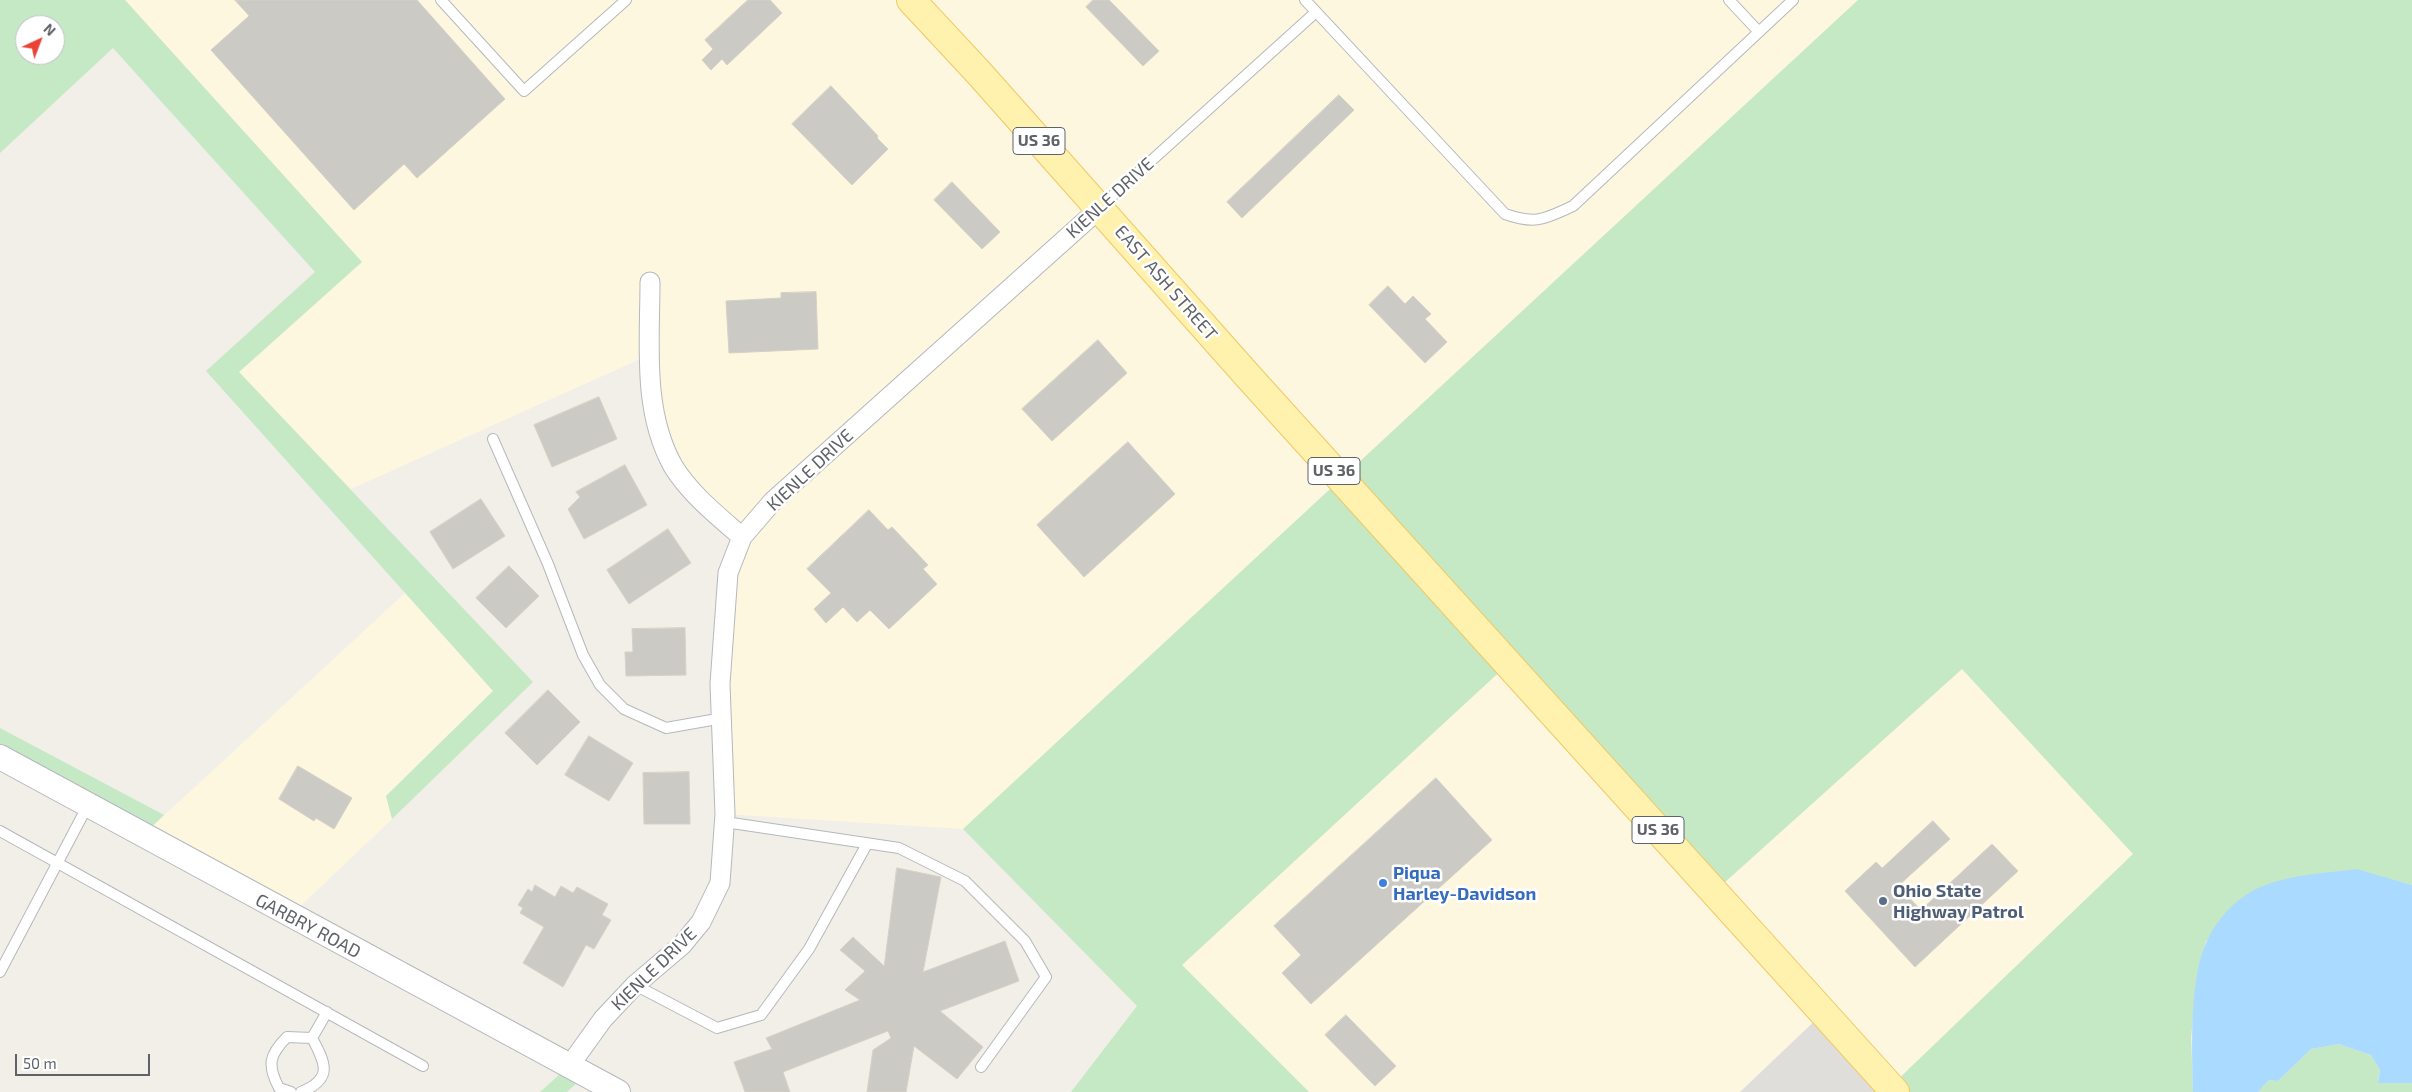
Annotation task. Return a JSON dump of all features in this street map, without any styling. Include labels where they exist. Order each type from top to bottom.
[{"type":"main road","name":"EAST ASH STREET","points":[[911,0],[1100,208],[1420,568],[1895,1092]]},
{"type":"street","name":"KIENLE DRIVE","points":[[570,1064],[603,1019],[635,985],[682,945],[701,922],[720,883],[725,822],[723,718],[720,684],[728,573],[742,538],[773,502],[1100,208]]},
{"type":"street","points":[[650,282],[650,377],[656,423],[673,466],[698,497],[742,538]]},
{"type":"street","name":"GARBRY ROAD","points":[[0,757],[290,916],[570,1064],[618,1092]]},
{"type":"lane","points":[[441,0],[524,91],[626,0]]},
{"type":"lane","points":[[1305,0],[1505,214],[1525,221],[1544,219],[1573,206],[1793,0]]},
{"type":"lane","points":[[1729,0],[1759,32]]},
{"type":"lane","name":"KIENLE DRIVE","points":[[1100,208],[1316,12]]},
{"type":"lane","points":[[493,439],[548,564],[583,655],[600,685],[624,709],[666,728],[723,718]]},
{"type":"lane","points":[[0,972],[88,806]]},
{"type":"lane","points":[[725,822],[899,848],[965,881],[1024,941],[1046,977],[981,1067]]},
{"type":"lane","points":[[0,831],[423,1066]]},
{"type":"lane","points":[[635,985],[717,1028],[761,1015],[809,949],[867,844]]},
{"type":"lane","points":[[312,1038],[327,1012]]},
{"type":"lane","points":[[291,1092],[279,1088],[270,1072],[274,1050],[288,1037],[312,1038]]},
{"type":"lane","points":[[300,1092],[311,1088],[323,1077],[325,1062],[312,1038]]},
{"type":"shaded area","points":[[125,0],[1858,0],[963,829],[725,814],[720,684],[742,538],[673,466],[649,355],[351,489],[239,372],[362,262]]},
{"type":"shaded area","points":[[405,593],[493,691],[386,796],[392,819],[290,916],[143,835]]},
{"type":"shaded area","points":[[1508,664],[1714,892],[1962,669],[2133,854],[1890,1087],[1823,1013],[1740,1092],[1309,1092],[1182,965]]},
{"type":"shaded area","points":[[1823,1013],[1895,1092],[1740,1092]]},
{"type":"green space","points":[[0,0],[125,0],[362,262],[239,372],[533,682],[392,819],[386,796],[493,691],[206,371],[315,272],[113,48],[0,153]]},
{"type":"green space","points":[[1858,0],[2412,0],[2412,885],[2356,870],[2206,941],[2198,973],[2191,1037],[2193,1092],[1895,1092],[1890,1087],[2133,854],[1962,669],[1714,892],[1508,664],[1182,965],[1309,1092],[1071,1092],[1137,1006],[963,829]]},
{"type":"green space","points":[[0,728],[164,815],[143,835],[0,757]]},
{"type":"green space","points":[[2339,1044],[2371,1055],[2380,1070],[2378,1082],[2412,1083],[2412,1092],[2258,1092],[2269,1080],[2278,1081],[2311,1049]]},
{"type":"green space","points":[[570,1065],[586,1074],[567,1092],[540,1092]]},
{"type":"water","points":[[2356,869],[2412,885],[2412,1083],[2378,1083],[2380,1070],[2371,1055],[2339,1044],[2311,1049],[2278,1081],[2269,1080],[2258,1092],[2193,1092],[2194,994],[2201,956],[2217,923],[2239,900],[2266,885],[2299,876]]},
{"type":"building","points":[[235,0],[417,0],[505,99],[417,178],[404,164],[354,210],[211,50],[249,16]]},
{"type":"building","points":[[748,0],[770,0],[782,13],[727,65],[722,59],[711,70],[702,60],[713,49],[705,40]]},
{"type":"building","points":[[1093,0],[1109,0],[1159,51],[1143,66],[1086,7]]},
{"type":"building","points":[[831,86],[888,149],[852,185],[792,124]]},
{"type":"building","points":[[1339,95],[1354,110],[1242,218],[1227,202]]},
{"type":"building","points":[[952,182],[1000,232],[982,249],[934,200]]},
{"type":"building","points":[[1388,286],[1405,304],[1413,296],[1431,314],[1425,319],[1447,342],[1425,363],[1369,305]]},
{"type":"building","points":[[816,292],[818,349],[729,353],[726,301],[781,298],[781,293]]},
{"type":"building","points":[[1098,340],[1127,373],[1052,441],[1022,409]]},
{"type":"building","points":[[599,397],[617,439],[552,467],[534,425]]},
{"type":"building","points":[[1128,442],[1175,494],[1084,577],[1037,525]]},
{"type":"building","points":[[625,465],[647,505],[584,539],[568,509],[580,497],[576,492]]},
{"type":"building","points":[[481,499],[505,536],[453,569],[430,532]]},
{"type":"building","points":[[869,510],[888,530],[892,527],[928,565],[923,569],[937,584],[889,629],[870,610],[857,622],[843,607],[826,623],[814,609],[831,593],[807,569]]},
{"type":"building","points":[[668,529],[691,563],[629,604],[607,570]]},
{"type":"building","points":[[509,566],[539,596],[506,628],[476,598]]},
{"type":"building","points":[[685,628],[686,675],[626,676],[625,652],[633,652],[632,629]]},
{"type":"building","points":[[548,690],[580,722],[537,765],[505,733]]},
{"type":"building","points":[[589,736],[633,763],[609,801],[565,775]]},
{"type":"building","points":[[298,766],[352,798],[334,829],[316,818],[314,821],[279,799]]},
{"type":"building","points":[[689,772],[690,824],[644,824],[643,773]]},
{"type":"building","name":"Piqua Harley-Davidson","points":[[1436,778],[1492,840],[1311,1004],[1282,973],[1301,955],[1274,926]]},
{"type":"building","name":"Ohio State Highway Patrol","points":[[1933,821],[1950,839],[1898,886],[1921,910],[1992,844],[2018,871],[1915,967],[1845,891],[1876,862],[1882,868]]},
{"type":"building","points":[[897,868],[941,877],[923,972],[1005,941],[1019,981],[940,1011],[983,1047],[957,1079],[914,1046],[906,1092],[867,1092],[873,1050],[891,1038],[888,1031],[783,1072],[790,1092],[745,1092],[734,1062],[772,1049],[766,1038],[860,1000],[845,990],[865,971],[840,950],[853,937],[884,966]]},
{"type":"building","points":[[535,885],[555,897],[561,886],[573,893],[577,887],[608,904],[602,915],[611,920],[594,949],[586,945],[563,987],[523,963],[544,927],[520,913],[523,908],[518,905],[528,889],[532,892]]},
{"type":"building","points":[[1346,1015],[1396,1066],[1375,1086],[1325,1035]]},
{"type":"place","name":"Piqua Harley-Davidson","points":[[1383,883]]},
{"type":"place","name":"Ohio State Highway Patrol","points":[[1883,901]]}]
